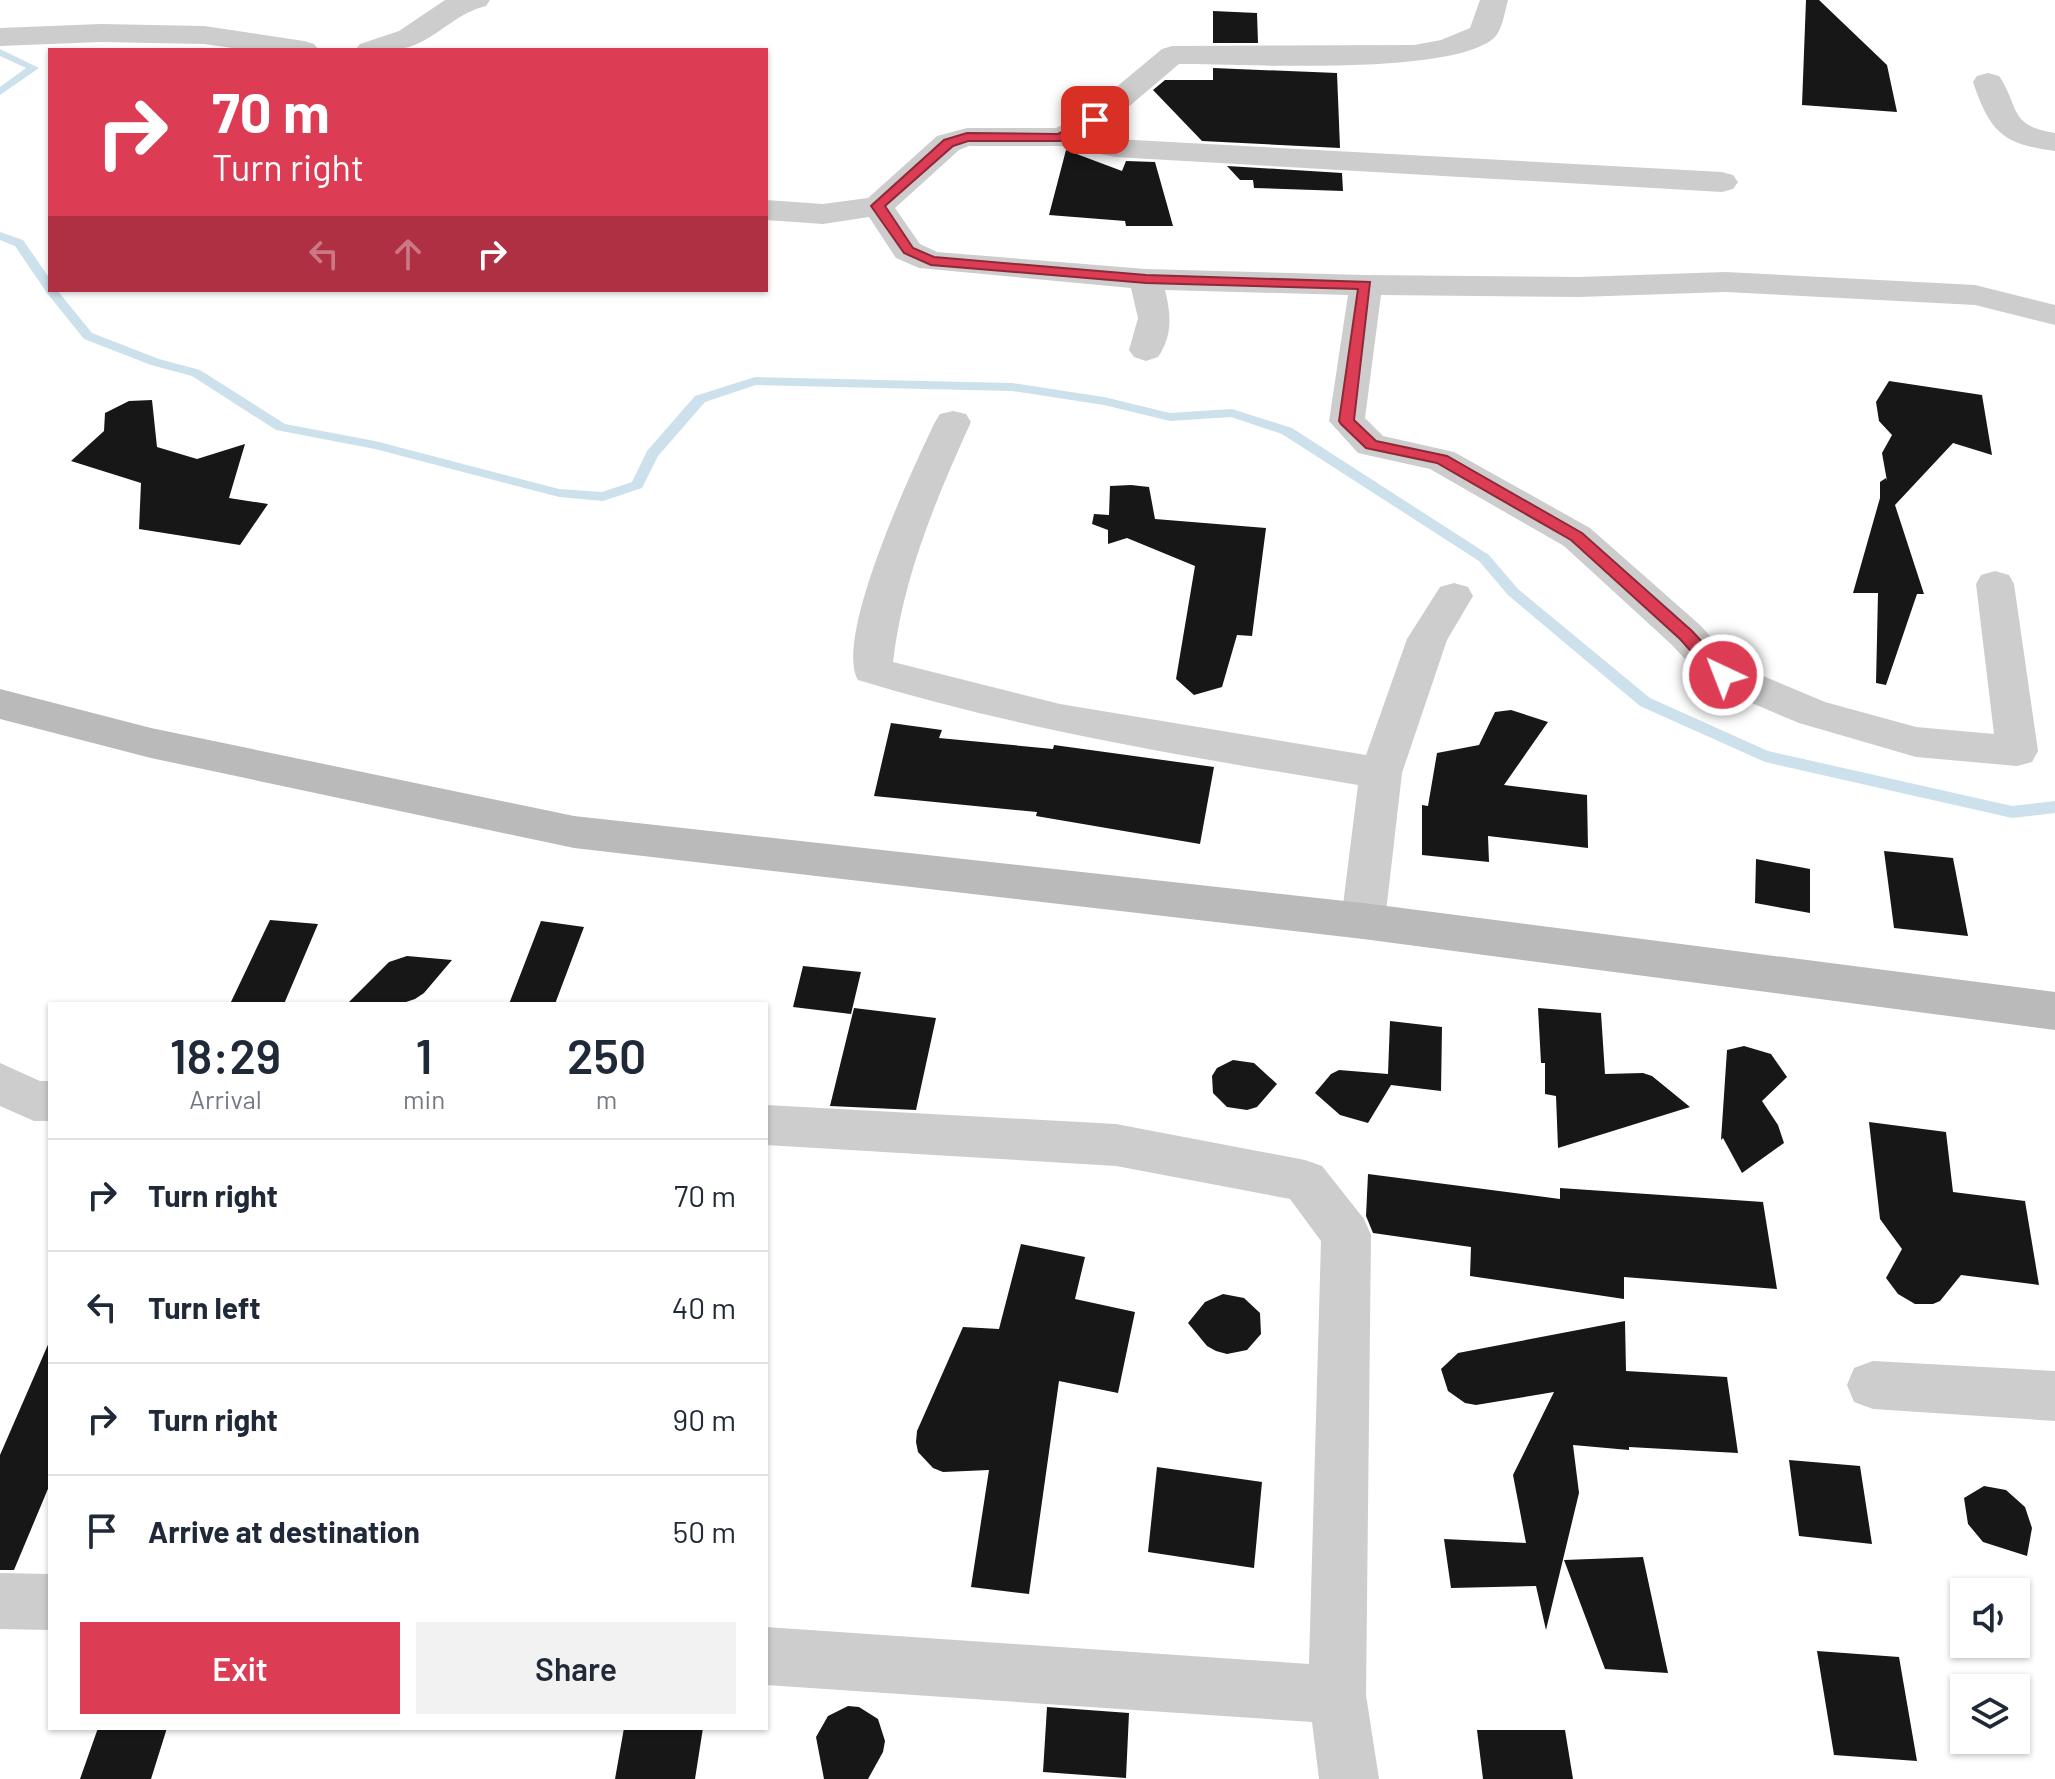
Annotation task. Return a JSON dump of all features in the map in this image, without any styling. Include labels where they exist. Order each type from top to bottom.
[{"type":"street","points":[[376,48],[409,37],[461,2],[476,0]]},
{"type":"street","points":[[1061,137],[1095,120],[1172,55],[1414,54],[1448,48],[1483,33],[1494,0]]},
{"type":"street","points":[[0,37],[101,33],[204,35],[291,48]]},
{"type":"street","points":[[1988,82],[2007,126],[2021,137],[2055,142]]},
{"type":"street","points":[[768,210],[823,214],[878,206],[948,143],[967,137],[1061,137],[1115,148],[1722,182]]},
{"type":"street","points":[[878,206],[908,251],[931,261],[1146,279],[1366,285],[1579,287],[1725,282],[1975,295],[2055,315]]},
{"type":"street","points":[[1146,279],[1155,318],[1146,350]]},
{"type":"street","points":[[1366,285],[1347,421],[1371,445],[1441,460],[1577,537],[1686,635],[1723,675],[1813,713],[1916,742],[2017,751],[1995,584]]},
{"type":"street","points":[[953,422],[921,489],[888,585],[876,628],[872,670],[946,694],[1107,729],[1381,773]]},
{"type":"street","points":[[1363,921],[1381,773],[1427,639],[1454,596]]},
{"type":"street","points":[[0,704],[151,743],[574,832],[1363,921],[2055,1011]]},
{"type":"street","points":[[0,1083],[34,1101],[48,1101]]},
{"type":"street","points":[[768,1125],[1116,1145],[1305,1181],[1346,1235],[1337,1695],[1349,1779]]},
{"type":"street","points":[[1873,1385],[2055,1396]]},
{"type":"street","points":[[0,1601],[48,1602]]},
{"type":"street","points":[[768,1656],[1337,1695]]},
{"type":"building","points":[[1806,0],[1819,0],[1887,65],[1897,112],[1802,105]]},
{"type":"building","points":[[1213,11],[1257,13],[1258,43],[1213,43]]},
{"type":"building","points":[[1213,68],[1337,73],[1340,148],[1202,141],[1153,90],[1165,80],[1213,80]]},
{"type":"building","points":[[1066,150],[1122,171],[1126,161],[1155,162],[1173,226],[1126,226],[1125,221],[1049,215]]},
{"type":"building","points":[[1227,166],[1342,173],[1343,191],[1254,188],[1253,180],[1240,180]]},
{"type":"building","points":[[1889,381],[1982,395],[1992,455],[1953,443],[1895,505],[1924,594],[1917,594],[1886,685],[1876,683],[1878,593],[1853,593],[1880,498],[1880,482],[1886,478],[1887,481],[1882,453],[1892,435],[1879,421],[1876,402]]},
{"type":"building","points":[[152,400],[157,447],[197,459],[245,444],[229,498],[268,504],[240,545],[139,529],[141,483],[71,461],[104,431],[105,413],[129,401]]},
{"type":"building","points":[[1110,486],[1149,487],[1155,519],[1266,528],[1252,636],[1237,635],[1222,687],[1194,695],[1176,679],[1195,566],[1127,538],[1108,544],[1108,530],[1092,524],[1094,514],[1109,515]]},
{"type":"building","points":[[1511,710],[1548,722],[1504,785],[1587,795],[1588,848],[1488,836],[1489,862],[1422,855],[1422,805],[1428,806],[1437,753],[1479,745],[1495,712]]},
{"type":"building","points":[[891,723],[942,730],[939,738],[1053,749],[1054,745],[1214,767],[1200,844],[1036,816],[1037,812],[874,796]]},
{"type":"building","points":[[1884,851],[1953,858],[1968,936],[1894,928]]},
{"type":"building","points":[[1756,859],[1810,869],[1810,913],[1755,903]]},
{"type":"building","points":[[270,920],[318,924],[285,1002],[231,1002]]},
{"type":"building","points":[[541,921],[584,927],[556,1002],[510,1002]]},
{"type":"building","points":[[407,956],[452,960],[415,999],[406,1002],[349,1002],[389,962]]},
{"type":"building","points":[[803,966],[861,972],[851,1014],[793,1007]]},
{"type":"building","points":[[854,1008],[936,1018],[916,1110],[830,1106]]},
{"type":"building","points":[[1538,1008],[1601,1013],[1605,1074],[1643,1073],[1652,1076],[1690,1107],[1558,1148],[1556,1096],[1545,1094],[1545,1063],[1541,1063]]},
{"type":"building","points":[[1390,1021],[1442,1027],[1441,1091],[1391,1085],[1368,1123],[1340,1115],[1315,1093],[1331,1074],[1339,1070],[1388,1074]]},
{"type":"building","points":[[1744,1046],[1771,1054],[1787,1077],[1762,1101],[1778,1125],[1784,1143],[1742,1173],[1723,1138],[1721,1140],[1727,1050]]},
{"type":"building","points":[[1233,1060],[1254,1063],[1277,1084],[1257,1107],[1247,1110],[1227,1107],[1213,1093],[1212,1076],[1217,1068]]},
{"type":"building","points":[[1869,1122],[1946,1132],[1953,1192],[2025,1201],[2039,1285],[1961,1275],[1940,1301],[1933,1304],[1915,1304],[1898,1294],[1886,1278],[1902,1249],[1880,1219]]},
{"type":"building","points":[[1368,1174],[1560,1199],[1560,1188],[1763,1202],[1777,1289],[1624,1277],[1624,1299],[1470,1276],[1471,1247],[1373,1233],[1366,1216]]},
{"type":"building","points":[[1021,1244],[1085,1257],[1075,1299],[1135,1312],[1118,1393],[1059,1381],[1029,1594],[971,1587],[989,1470],[943,1472],[933,1468],[918,1452],[916,1442],[917,1431],[963,1327],[999,1329]]},
{"type":"building","points":[[1223,1294],[1244,1298],[1260,1313],[1261,1334],[1247,1350],[1227,1354],[1216,1351],[1207,1346],[1188,1323],[1205,1302]]},
{"type":"building","points":[[1625,1321],[1626,1371],[1727,1377],[1738,1453],[1573,1445],[1579,1493],[1546,1630],[1536,1586],[1451,1588],[1444,1539],[1526,1543],[1513,1475],[1554,1392],[1476,1405],[1465,1403],[1448,1391],[1441,1369],[1458,1353]]},
{"type":"building","points":[[48,1345],[48,1489],[14,1570],[0,1570],[0,1455]]},
{"type":"building","points":[[1789,1460],[1860,1466],[1872,1544],[1799,1536]]},
{"type":"building","points":[[1157,1467],[1262,1482],[1254,1568],[1148,1552]]},
{"type":"building","points":[[1984,1486],[2006,1490],[2025,1507],[2032,1528],[2027,1556],[1983,1542],[1968,1524],[1964,1498]]},
{"type":"building","points":[[1643,1557],[1668,1673],[1605,1669],[1564,1560]]},
{"type":"building","points":[[1817,1651],[1899,1657],[1917,1761],[1834,1755]]},
{"type":"building","points":[[848,1706],[859,1707],[878,1719],[885,1741],[883,1752],[868,1779],[824,1779],[816,1737],[828,1716]]},
{"type":"building","points":[[1047,1707],[1129,1713],[1126,1778],[1043,1772]]},
{"type":"building","points":[[97,1730],[166,1730],[151,1779],[80,1779]]},
{"type":"building","points":[[624,1730],[703,1730],[695,1779],[615,1779]]},
{"type":"building","points":[[1477,1730],[1565,1730],[1573,1779],[1483,1779]]},
{"type":"waterway","points":[[0,52],[34,68],[0,92]]},
{"type":"waterway","points":[[0,236],[19,243],[48,285]]},
{"type":"waterway","points":[[53,292],[88,336],[155,362],[196,373],[281,427],[375,445],[559,493],[603,497],[637,485],[652,454],[700,399],[755,381],[1012,387],[1104,401],[1170,417],[1232,413],[1287,431],[1484,558],[1513,592],[1645,702],[1765,756],[2012,812],[2055,807]]},
{"type":"route","points":[[1095,120],[1061,137],[967,137],[948,143],[878,206],[908,251],[931,261],[1146,279],[1207,278],[1366,285],[1347,421],[1371,445],[1441,460],[1577,537],[1686,635],[1723,675]]}]
